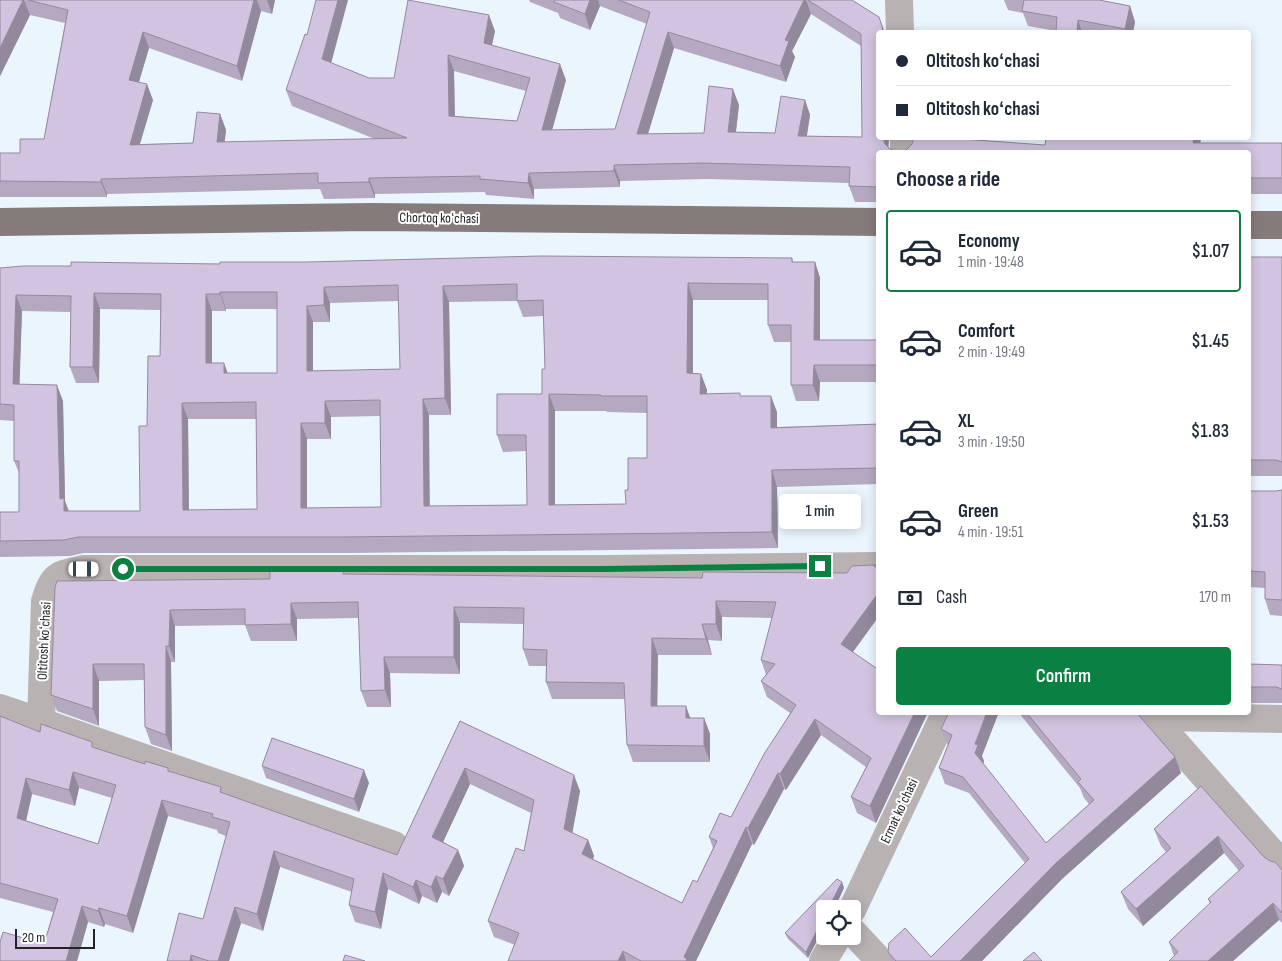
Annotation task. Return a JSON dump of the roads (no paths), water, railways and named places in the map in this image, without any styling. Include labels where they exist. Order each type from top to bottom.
[{"type":"main road","name":"Chortoq koʻchasi","points":[[0,222],[371,217],[876,222]]},
{"type":"main road","points":[[1251,225],[1282,225]]},
{"type":"street","points":[[899,0],[900,30]]},
{"type":"street","name":"Oltitosh koʻchasi","points":[[41,722],[45,602],[49,585],[58,575],[84,569],[605,569],[876,566]]},
{"type":"street","points":[[0,708],[394,845]]},
{"type":"street","name":"Ermat koʻchasi","points":[[857,900],[945,715]]},
{"type":"street","points":[[1151,715],[1282,864]]},
{"type":"street","points":[[1176,715],[1282,719]]},
{"type":"street","points":[[861,941],[880,961]]},
{"type":"street","points":[[822,961],[832,945]]}]
